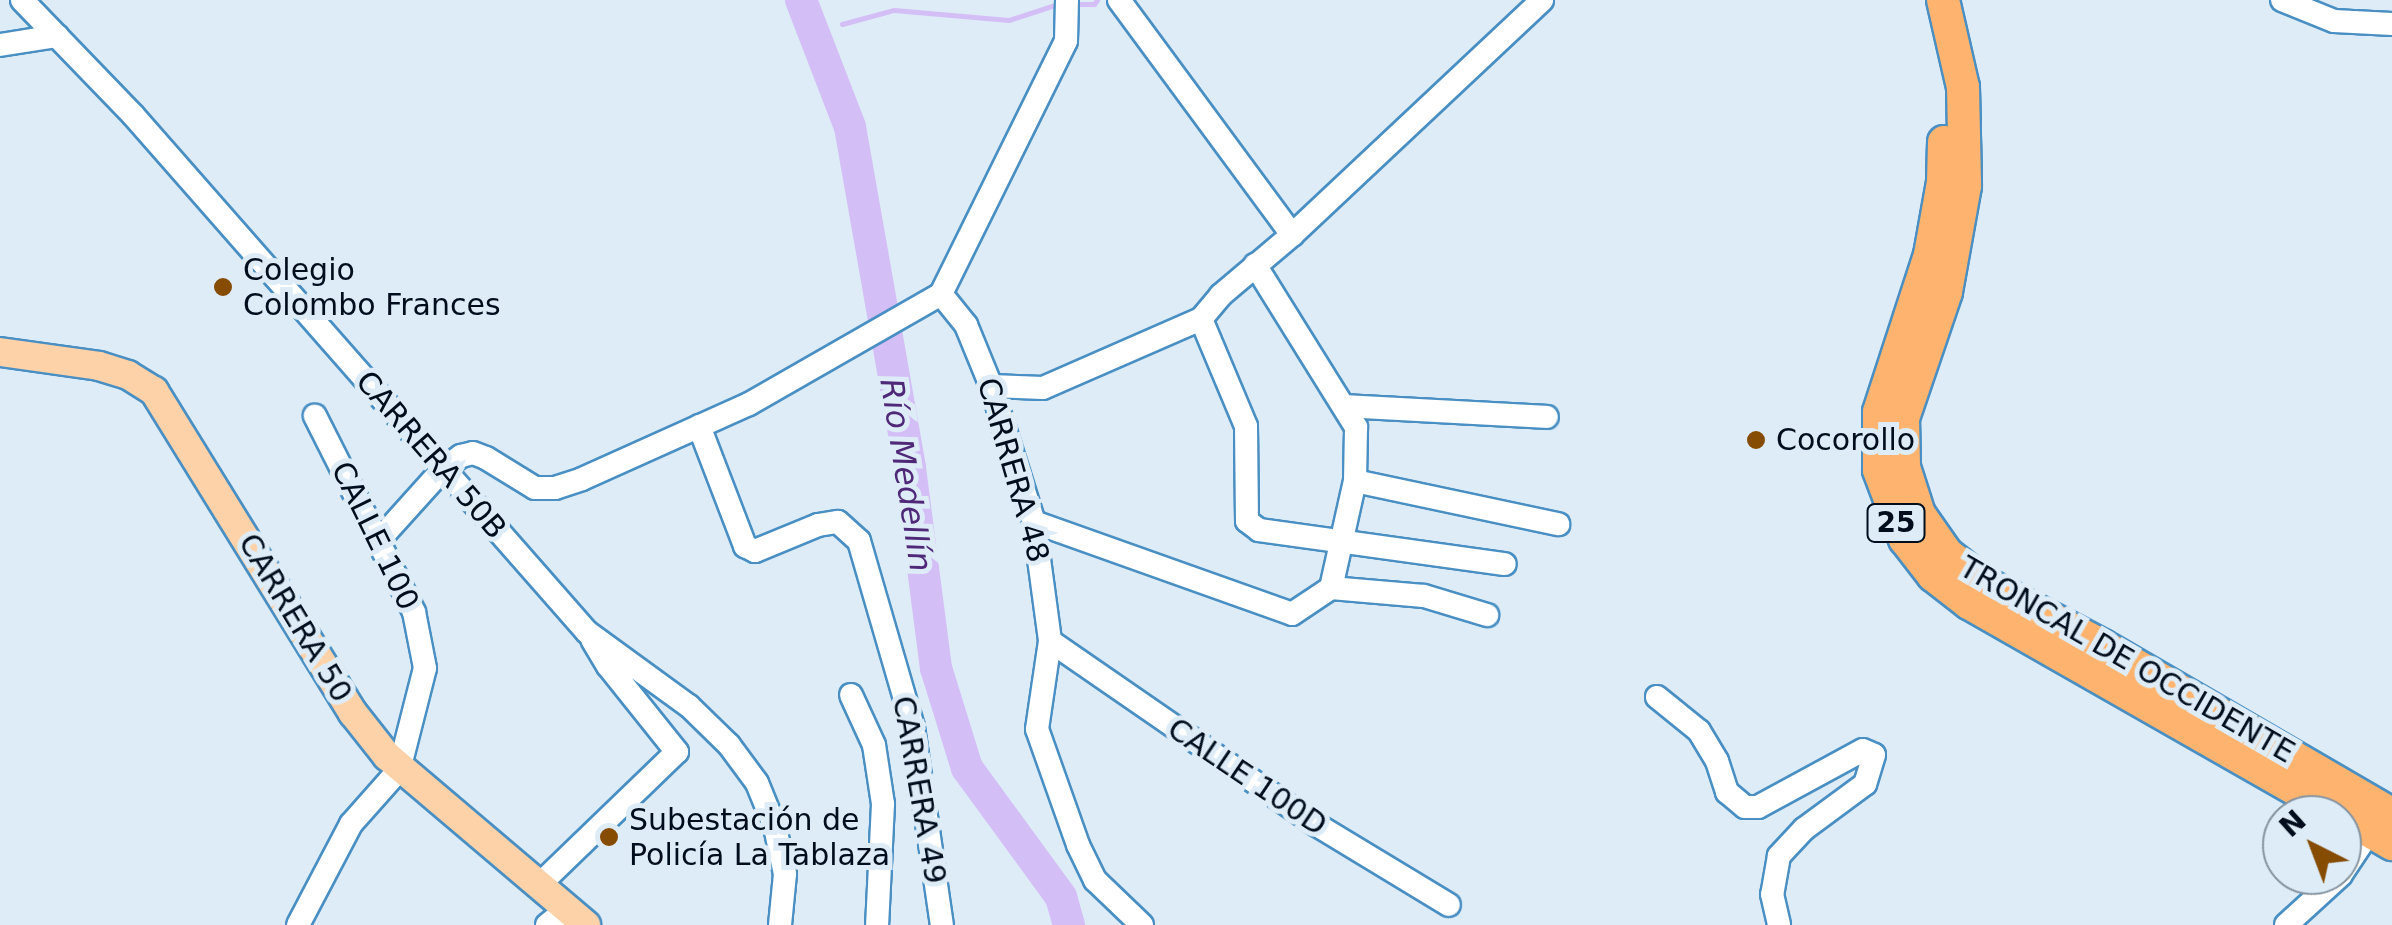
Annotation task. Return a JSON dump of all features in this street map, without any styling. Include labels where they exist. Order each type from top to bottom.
[{"type":"highway","name":"TRONCAL DE OCCIDENTE","points":[[1919,0],[1936,59],[1943,105],[1943,182],[1930,255],[1879,412],[1879,470],[1894,519],[1925,567],[1969,603],[2367,824]]},
{"type":"highway","name":"TRONCAL DE OCCIDENTE","points":[[1944,0],[1962,87],[1965,186],[1950,279],[1904,418],[1904,467],[1918,514],[1947,554],[1986,584],[2103,646],[2367,824]]},
{"type":"main road","name":"CARRERA 50","points":[[0,352],[99,366],[128,375],[154,392],[353,713],[399,770],[538,886],[567,920]]},
{"type":"street","name":"CARRERA 50B","points":[[22,0],[146,130],[588,632],[690,706],[729,745],[757,783],[774,826],[784,874],[780,925]]},
{"type":"street","points":[[1119,0],[1292,235]]},
{"type":"street","points":[[991,386],[1043,388],[1200,319],[1542,0]]},
{"type":"street","points":[[2282,0],[2334,22],[2392,24]]},
{"type":"street","points":[[380,539],[443,469],[473,453],[535,488],[555,488],[698,426],[830,358],[941,294],[1066,41],[1067,6]]},
{"type":"street","points":[[0,45],[56,36]]},
{"type":"street","points":[[1255,265],[1356,427],[1355,481],[1331,588]]},
{"type":"street","name":"CARRERA 48","points":[[941,294],[966,326],[991,386],[1034,522],[1050,642],[1037,728],[1078,845],[1095,880],[1142,925]]},
{"type":"street","points":[[1200,319],[1246,426],[1247,521],[1259,530],[1505,564]]},
{"type":"street","points":[[1345,406],[1547,418]]},
{"type":"street","name":"CALLE 100","points":[[298,925],[350,824],[399,770],[425,668],[414,612],[315,416]]},
{"type":"street","name":"CARRERA 49","points":[[698,426],[745,546],[756,552],[818,525],[838,522],[859,541],[914,727],[942,925]]},
{"type":"street","points":[[1355,481],[1558,524]]},
{"type":"street","points":[[1034,522],[1292,614],[1331,588],[1424,596],[1487,615]]},
{"type":"street","points":[[538,886],[676,752],[608,666],[588,632]]},
{"type":"street","name":"CALLE 100D","points":[[1050,642],[1316,825],[1449,905]]},
{"type":"street","name":"CARRERA 49","points":[[851,695],[874,746],[883,802],[877,925]]},
{"type":"street","points":[[1657,697],[1699,730],[1717,761],[1727,792],[1744,807],[1758,807],[1864,750],[1874,754],[1865,784],[1804,829],[1779,856],[1772,894],[1778,925]]},
{"type":"street","points":[[883,802],[922,790]]},
{"type":"street","points":[[2286,925],[2318,895]]},
{"type":"waterway","name":"Río Medellín","points":[[801,0],[850,127],[910,468],[936,668],[967,768],[1061,897],[1069,925]]},
{"type":"waterway","points":[[1072,4],[1094,4],[1097,0]]},
{"type":"waterway","points":[[842,24],[894,10],[1009,20],[1061,3]]},
{"type":"place","name":"Colegio Colombo Frances","points":[[223,287]]},
{"type":"place","name":"Cocorollo","points":[[1756,440]]},
{"type":"place","name":"Subestación de Policía La Tablaza","points":[[609,837]]}]
